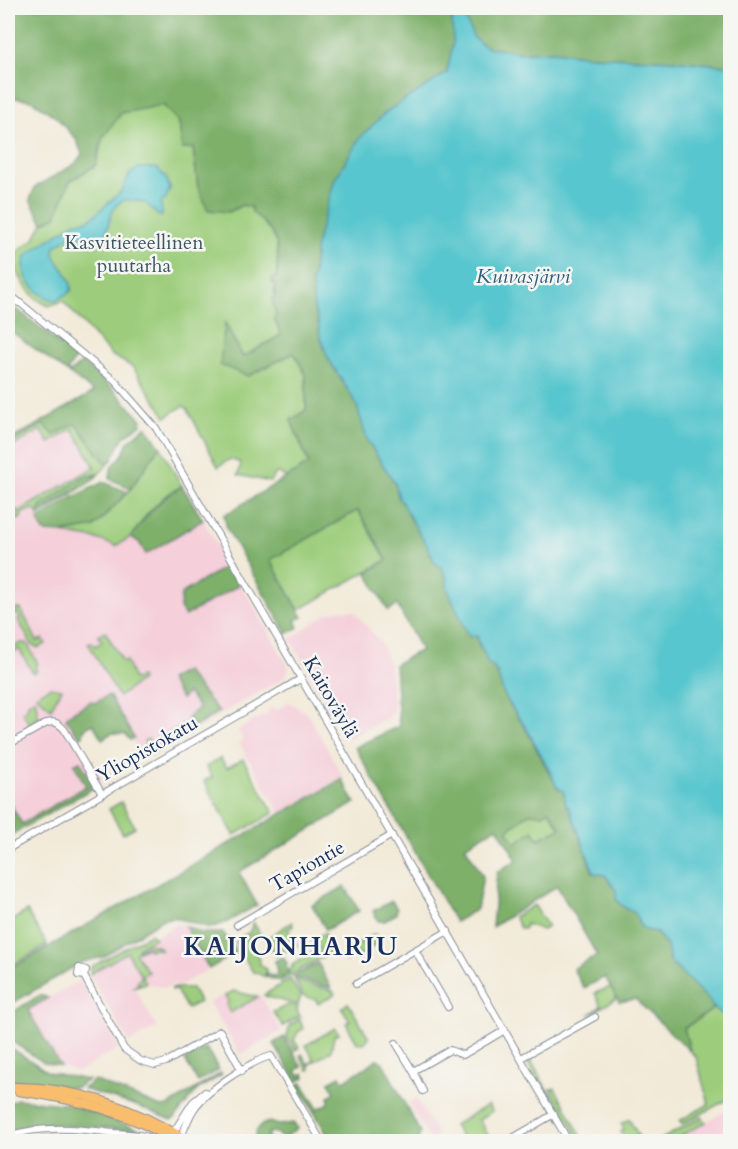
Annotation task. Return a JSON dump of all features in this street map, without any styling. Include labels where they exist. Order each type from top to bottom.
[{"type":"main road","points":[[8,1088],[56,1089],[92,1096],[142,1115],[176,1138],[190,1142]]},
{"type":"street","name":"Kaitoväylä","points":[[8,293],[114,380],[156,429],[569,1142]]},
{"type":"street","name":"Kaitoväylä","points":[[8,299],[22,304]]},
{"type":"street","name":"Yliopistokatu","points":[[8,849],[302,678]]},
{"type":"street","points":[[8,745],[47,723],[59,724],[102,794]]},
{"type":"street","name":"Tapiontie","points":[[237,925],[392,835]]},
{"type":"street","points":[[356,984],[448,931]]},
{"type":"street","points":[[415,950],[448,1007]]},
{"type":"street","points":[[84,976],[124,1049],[136,1059],[147,1064],[160,1063],[220,1031],[242,1071]]},
{"type":"street","points":[[521,1058],[595,1017]]},
{"type":"street","points":[[413,1071],[450,1050],[464,1055],[505,1030]]},
{"type":"street","points":[[396,1043],[423,1091]]},
{"type":"street","points":[[176,1138],[202,1099],[226,1080],[268,1057],[274,1059],[322,1142]]},
{"type":"street","points":[[511,1139],[554,1114]]},
{"type":"street","points":[[8,1136],[31,1130],[71,1129],[148,1136],[160,1142]]},
{"type":"shaded area","points":[[42,429],[73,429],[96,467],[32,504],[41,518],[38,521],[50,534],[80,535],[116,546],[131,537],[139,542],[146,554],[203,520],[289,667],[284,678],[143,758],[111,702],[71,725],[103,781],[8,835],[8,449]]},
{"type":"shaded area","points":[[340,610],[354,611],[381,643],[389,663],[394,709],[388,718],[349,738],[290,639],[326,614]]},
{"type":"shaded area","points":[[289,702],[308,714],[343,777],[280,813],[239,743],[243,740],[238,730],[269,712],[268,710],[272,707],[275,711]]},
{"type":"shaded area","points":[[177,924],[185,926],[209,969],[179,986],[173,984],[165,988],[146,983],[135,989],[157,1027],[129,1043],[91,977],[92,973]]},
{"type":"shaded area","points":[[80,980],[119,1048],[78,1072],[60,1066],[27,1010]]},
{"type":"shaded area","points":[[223,995],[234,997],[240,1007],[261,996],[281,1031],[240,1055],[209,1003]]},
{"type":"shaded area","points":[[416,1098],[438,1135],[430,1140],[409,1103]]},
{"type":"shaded area","points":[[730,1108],[730,1141],[672,1142],[706,1122]]},
{"type":"green space","points":[[8,8],[427,8],[437,15],[446,8],[452,8],[453,43],[447,73],[386,112],[342,166],[341,172],[335,179],[314,309],[320,336],[328,358],[356,403],[367,440],[395,483],[399,498],[426,542],[430,554],[442,568],[447,579],[447,587],[466,631],[477,636],[479,646],[497,673],[510,705],[557,787],[564,792],[566,806],[569,807],[593,873],[605,875],[616,890],[616,899],[622,906],[635,913],[639,924],[645,930],[656,932],[667,946],[670,962],[711,1001],[715,1008],[684,1028],[690,1051],[635,999],[619,1002],[605,977],[584,988],[573,969],[597,955],[557,886],[492,927],[497,872],[517,860],[497,827],[465,846],[483,876],[477,909],[455,922],[355,747],[399,726],[395,664],[421,650],[397,605],[388,611],[367,573],[387,560],[358,510],[270,560],[303,617],[295,620],[299,627],[287,634],[227,529],[224,515],[309,464],[291,420],[306,410],[306,375],[294,353],[248,376],[220,365],[225,323],[243,357],[281,335],[274,318],[276,316],[272,299],[275,297],[276,284],[272,283],[272,278],[277,278],[278,256],[273,234],[252,212],[251,207],[242,205],[229,212],[208,210],[198,187],[193,148],[182,149],[179,122],[163,105],[121,113],[102,139],[96,165],[70,181],[56,216],[43,223],[30,200],[35,187],[75,164],[82,154],[76,139],[57,118],[31,100],[8,97]],"holes":[[[549,810],[561,828],[539,839],[533,830],[516,843],[507,831],[529,813],[543,814]]]},
{"type":"green space","points":[[730,8],[730,66],[552,51],[522,53],[486,47],[474,38],[461,9]]},
{"type":"green space","name":"Kasvitieteellinen puutarha","points":[[163,105],[179,122],[182,149],[193,148],[198,187],[229,212],[242,205],[252,207],[252,212],[268,228],[276,241],[276,279],[272,283],[276,284],[274,291],[277,316],[274,318],[281,335],[243,357],[226,325],[248,376],[294,353],[306,375],[306,410],[291,420],[309,465],[287,478],[277,472],[270,482],[238,475],[241,463],[230,459],[218,467],[187,408],[183,406],[166,417],[133,367],[111,355],[63,301],[49,306],[35,297],[25,286],[10,258],[34,239],[43,223],[56,216],[70,181],[96,165],[102,139],[121,113]]},
{"type":"green space","points":[[8,308],[18,310],[74,355],[75,359],[67,371],[70,373],[82,362],[112,388],[142,420],[141,424],[123,438],[112,460],[106,463],[78,426],[74,424],[54,435],[44,425],[40,426],[8,444],[8,441],[94,392],[8,329]]},
{"type":"green space","points":[[74,424],[78,426],[106,463],[112,460],[93,480],[39,516],[34,509],[22,513],[21,518],[17,520],[15,517],[8,521],[8,518],[15,514],[13,510],[16,509],[18,512],[95,467],[73,429],[49,443],[41,430],[8,449],[8,444],[40,426],[44,425],[54,434]]},
{"type":"green space","points":[[146,426],[160,446],[131,488],[110,479],[111,468],[123,454],[127,443]]},
{"type":"green space","points":[[160,446],[182,486],[165,496],[147,514],[131,537],[116,546],[97,539],[61,533],[94,527],[128,492]]},
{"type":"green space","points":[[97,474],[93,480],[39,513],[40,507],[83,477]]},
{"type":"green space","points":[[103,482],[128,492],[94,527],[61,533],[44,532],[38,521],[41,518],[68,500]]},
{"type":"green space","points":[[182,486],[203,520],[146,554],[139,542],[131,537],[154,508]]},
{"type":"green space","points":[[358,510],[387,560],[299,610],[269,560]]},
{"type":"green space","points":[[226,566],[239,585],[185,616],[180,608],[181,594]]},
{"type":"green space","points":[[17,608],[21,609],[37,641],[43,639],[46,644],[38,648],[32,645],[18,620],[20,618],[17,613],[12,615],[10,612]]},
{"type":"green space","points":[[105,631],[123,662],[126,661],[134,680],[140,677],[141,680],[119,697],[88,643],[91,642],[95,646],[102,642],[98,635]]},
{"type":"green space","points":[[27,643],[38,664],[35,666],[37,671],[33,673],[19,649],[11,654],[10,652],[11,648]]},
{"type":"green space","points":[[185,671],[219,712],[195,727],[187,718],[199,708],[188,693],[181,699],[169,680]]},
{"type":"green space","points":[[50,687],[62,689],[51,708],[36,695]]},
{"type":"green space","points":[[109,695],[134,738],[130,740],[125,734],[112,733],[102,739],[93,724],[84,729],[83,736],[80,737],[66,719],[68,715],[91,701],[95,703]]},
{"type":"green space","points":[[35,698],[39,718],[29,724],[22,711],[27,709],[28,703]]},
{"type":"green space","points":[[182,723],[189,732],[152,754],[144,741],[148,739],[151,744],[183,726]]},
{"type":"green space","points":[[220,758],[227,768],[243,759],[274,813],[234,835],[204,781],[212,777],[206,767]]},
{"type":"green space","points":[[80,761],[95,787],[8,837],[8,831],[14,827],[8,815],[8,800],[22,824],[86,786],[74,764]]},
{"type":"green space","points":[[342,779],[355,803],[239,872],[257,905],[227,922],[210,928],[173,917],[161,920],[103,957],[82,962],[8,1006],[8,970]]},
{"type":"green space","points":[[121,802],[135,827],[123,834],[109,809]]},
{"type":"green space","points":[[549,810],[561,828],[539,839],[533,831],[516,843],[507,831],[529,813],[543,814]]},
{"type":"green space","points":[[345,886],[359,911],[326,930],[312,905]]},
{"type":"green space","points":[[392,901],[397,909],[396,914],[385,921],[378,921],[373,911]]},
{"type":"green space","points":[[534,905],[548,927],[543,930],[526,924],[524,929],[520,928],[514,917]]},
{"type":"green space","points":[[27,911],[47,945],[8,968],[8,923]]},
{"type":"green space","points":[[253,922],[260,934],[248,938],[251,947],[256,951],[260,964],[266,969],[265,977],[252,971],[236,943],[237,939],[250,932]]},
{"type":"green space","points":[[292,922],[293,926],[288,930],[297,945],[276,956],[266,939]]},
{"type":"green space","points":[[185,926],[201,933],[223,933],[236,953],[209,969]]},
{"type":"green space","points":[[324,933],[333,951],[281,981],[284,975],[289,973],[288,970],[293,967],[292,965],[314,952],[316,954],[320,952],[320,948],[315,947],[312,940]]},
{"type":"green space","points":[[150,934],[155,938],[138,950],[148,946],[156,945],[161,950],[154,948],[149,950],[147,947],[135,953],[148,972],[142,976],[146,983],[133,987],[142,977],[127,952],[90,974],[91,967]]},
{"type":"green space","points":[[375,934],[380,942],[361,957],[359,953],[346,961],[344,951]]},
{"type":"green space","points":[[283,957],[289,973],[284,975],[280,981],[265,977],[267,973],[275,976],[277,974],[275,961]]},
{"type":"green space","points":[[317,963],[331,988],[293,977]]},
{"type":"green space","points":[[290,979],[301,996],[298,1005],[264,995]]},
{"type":"green space","points":[[295,980],[333,991],[335,994],[318,1004],[316,1000],[303,996]]},
{"type":"green space","points":[[611,987],[617,998],[589,1015],[601,1006],[595,993]]},
{"type":"green space","points":[[172,988],[192,988],[199,1002],[187,1009],[176,990]]},
{"type":"green space","points":[[233,991],[258,997],[230,1013],[225,996]]},
{"type":"green space","points":[[40,995],[48,998],[28,1010],[60,1066],[43,1062],[8,1039],[8,1015]]},
{"type":"green space","points":[[348,1003],[369,1038],[363,1044],[357,1043],[346,1023],[350,1021],[342,1008]]},
{"type":"green space","points":[[288,1005],[298,1007],[297,1011],[300,1016],[283,1026],[273,1012]]},
{"type":"green space","points":[[715,1008],[730,1021],[730,1098],[683,1124],[679,1121],[709,1104],[696,1057],[690,1051],[684,1028]]},
{"type":"green space","points":[[300,1019],[303,1029],[298,1032],[294,1040],[299,1048],[295,1050],[287,1037],[290,1025]]},
{"type":"green space","points":[[335,1028],[339,1034],[334,1036],[331,1051],[309,1065],[308,1070],[300,1056],[302,1054],[308,1064],[314,1060],[306,1045]]},
{"type":"green space","points":[[284,1037],[302,1067],[296,1071],[299,1076],[304,1073],[305,1077],[296,1082],[274,1044]]},
{"type":"green space","points":[[8,1046],[48,1072],[88,1080],[75,1088],[8,1080]]},
{"type":"green space","points":[[206,1048],[219,1070],[198,1082],[185,1060]]},
{"type":"green space","points":[[378,1059],[383,1063],[420,1132],[418,1141],[331,1141],[298,1085],[302,1083],[318,1109],[329,1103],[329,1096],[335,1092],[329,1082],[340,1076],[344,1081]]},
{"type":"green space","points":[[530,1059],[563,1117],[560,1120],[528,1064]]},
{"type":"green space","points":[[221,1073],[222,1075],[198,1089],[171,1120],[137,1106],[83,1089],[94,1080],[161,1107],[168,1106]]},
{"type":"green space","points":[[555,1088],[581,1135],[578,1137],[550,1089]]},
{"type":"green space","points":[[17,1099],[72,1105],[146,1132],[59,1126],[8,1131],[8,1104]]},
{"type":"green space","points":[[488,1105],[492,1111],[479,1120],[489,1137],[480,1141],[463,1141],[454,1125]]},
{"type":"green space","points":[[702,1117],[706,1122],[672,1141],[658,1141]]},
{"type":"green space","points":[[629,1119],[639,1136],[626,1141],[620,1132],[624,1129],[621,1124]]},
{"type":"green space","points":[[269,1122],[279,1125],[293,1123],[298,1128],[283,1139],[276,1133],[270,1132],[267,1136],[271,1141],[253,1141],[258,1129]]},
{"type":"green space","points":[[38,1133],[132,1138],[131,1142],[41,1141]]},
{"type":"water","name":"Kuivasjärvi","points":[[452,8],[461,8],[474,38],[486,47],[522,53],[552,51],[730,66],[730,1021],[712,1006],[710,1001],[670,962],[667,946],[656,932],[645,930],[639,924],[635,913],[622,906],[616,899],[616,890],[605,875],[594,873],[569,807],[566,806],[564,792],[557,787],[530,735],[505,697],[497,672],[488,664],[477,636],[470,637],[466,631],[447,587],[447,579],[442,568],[435,563],[426,543],[399,498],[395,483],[367,440],[356,403],[328,358],[320,336],[314,309],[312,284],[316,245],[335,179],[359,139],[386,112],[447,73],[453,43]]},
{"type":"water","points":[[139,168],[157,168],[167,179],[170,189],[166,198],[161,202],[162,216],[157,215],[145,203],[126,200],[119,203],[112,212],[104,237],[93,240],[73,236],[55,248],[54,253],[68,277],[71,291],[56,301],[42,295],[26,276],[24,269],[28,254],[74,223],[90,219],[121,192],[130,174]]},
{"type":"district","name":"KAIJONHARJU","points":[[291,946]]}]
